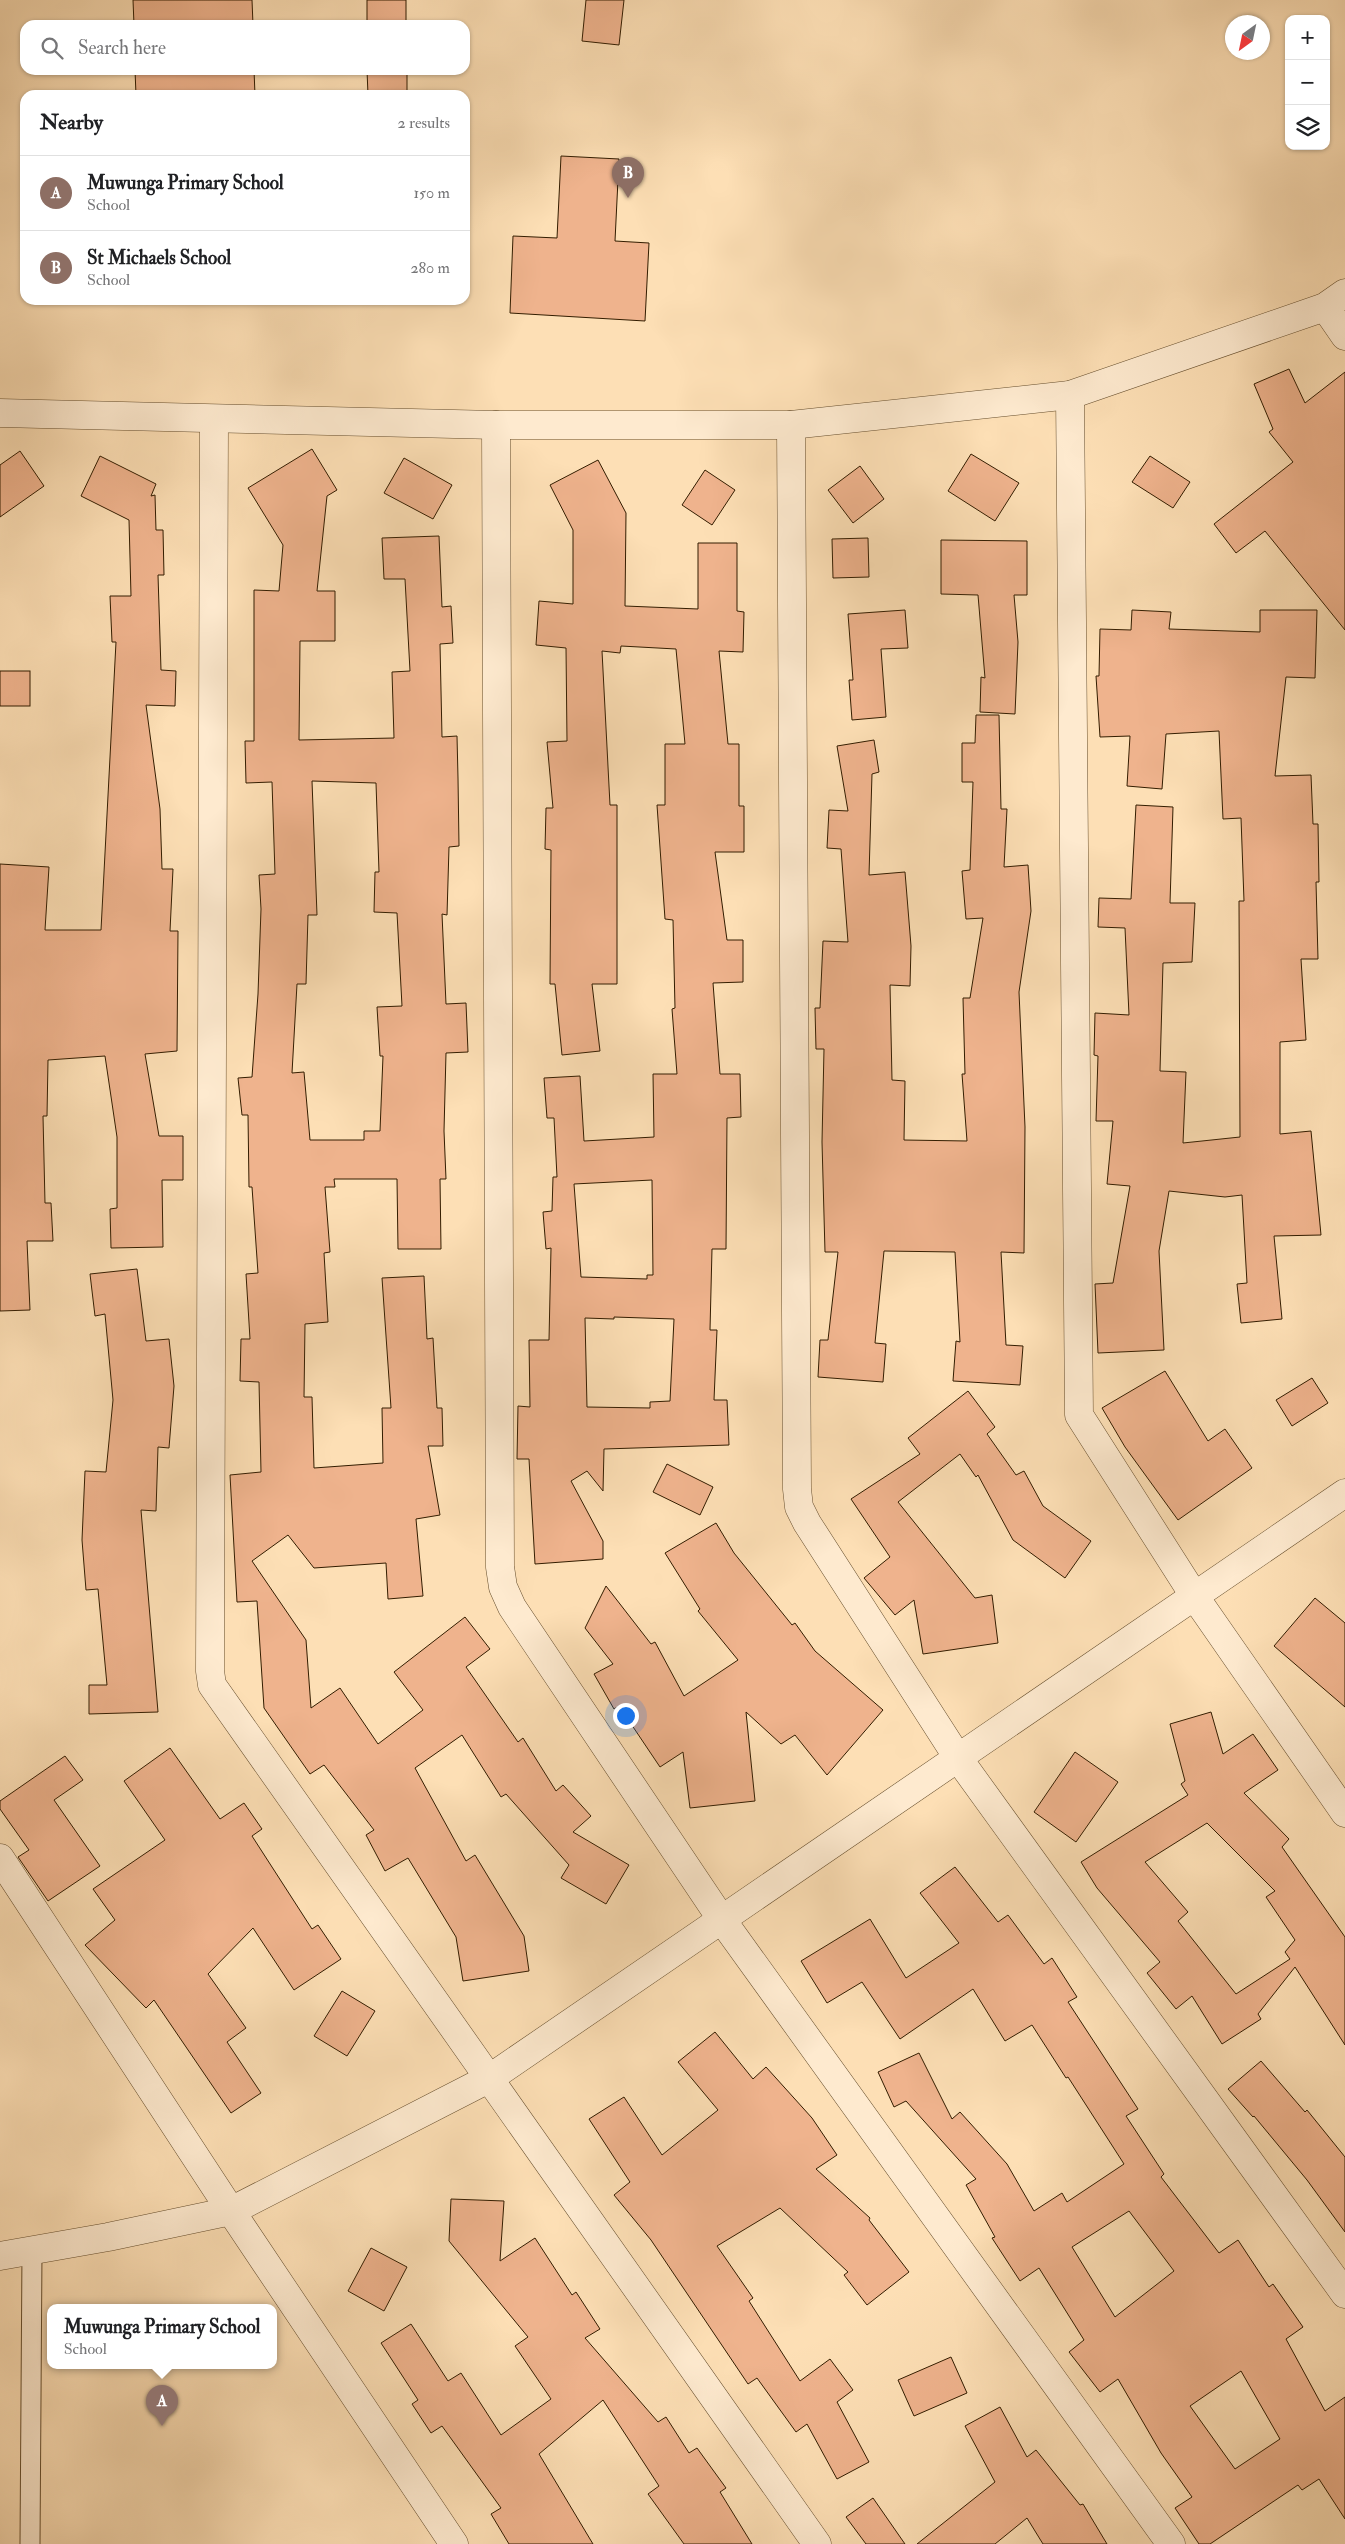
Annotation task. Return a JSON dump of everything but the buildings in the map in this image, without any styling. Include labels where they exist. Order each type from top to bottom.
[{"type":"street","points":[[0,413],[214,420],[496,425],[791,425],[1070,395],[1335,300],[1345,336]]},
{"type":"street","points":[[1070,395],[1079,1415],[1195,1597],[1345,1813]]},
{"type":"street","points":[[214,420],[210,1671],[212,1685],[817,2544]]},
{"type":"street","points":[[496,425],[500,1557],[503,1587],[512,1607],[722,1920],[1171,2544]]},
{"type":"street","points":[[791,425],[797,1489],[800,1507],[807,1523],[958,1758],[1345,2294]]},
{"type":"street","points":[[0,2256],[230,2211],[490,2078],[1345,1493]]},
{"type":"street","points":[[0,1858],[230,2211],[454,2544]]},
{"type":"lane","points":[[30,2544],[32,2251]]},
{"type":"place","name":"St Michaels School","points":[[628,198]]},
{"type":"place","name":"Muwunga Primary School","points":[[162,2426]]}]
